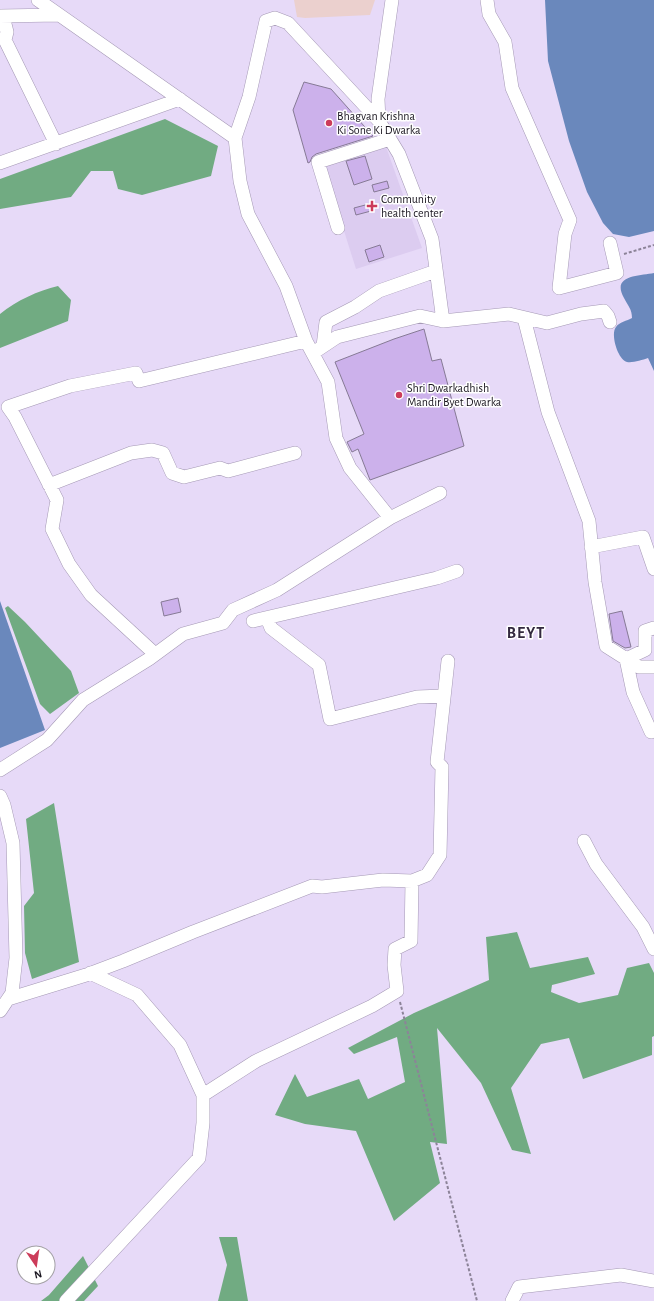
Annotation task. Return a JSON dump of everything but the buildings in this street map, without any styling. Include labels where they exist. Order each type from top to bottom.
[{"type":"street","points":[[38,0],[235,138]]},
{"type":"street","points":[[379,121],[378,99],[392,0]]},
{"type":"street","points":[[487,0],[489,14],[505,42],[512,88],[570,220],[565,234],[559,288],[616,273],[610,243]]},
{"type":"street","points":[[56,144],[5,40],[7,32],[2,16],[59,15]]},
{"type":"street","points":[[318,350],[306,341],[286,286],[248,214],[240,181],[235,138],[249,97],[266,21],[276,18],[288,23],[379,121],[399,154],[432,239],[443,321]]},
{"type":"street","points":[[0,164],[180,99]]},
{"type":"street","points":[[338,228],[318,162],[390,139]]},
{"type":"street","points":[[390,518],[350,468],[336,438],[328,382],[318,350],[326,322],[355,307],[379,291],[436,271]]},
{"type":"street","points":[[318,350],[337,337],[420,316],[443,321],[508,314],[547,323],[581,314],[604,311],[610,322]]},
{"type":"street","points":[[524,318],[548,412],[589,520],[595,582],[606,646],[639,667],[654,667]]},
{"type":"street","points":[[155,654],[91,595],[69,564],[52,529],[57,500],[14,417],[4,407],[70,386],[136,373],[139,381],[306,341]]},
{"type":"street","points":[[49,485],[131,453],[152,450],[163,453],[172,473],[184,477],[220,468],[228,471],[295,453]]},
{"type":"street","points":[[0,770],[47,740],[83,700],[155,654],[182,634],[223,623],[233,610],[277,590],[390,518],[440,493]]},
{"type":"street","points":[[591,547],[643,537],[654,569]]},
{"type":"street","points":[[253,621],[437,578],[457,571]]},
{"type":"street","points":[[267,618],[271,628],[319,665],[330,719],[417,697],[444,696]]},
{"type":"street","points":[[626,659],[645,650],[645,631],[654,628]]},
{"type":"street","points":[[626,659],[633,692],[651,732]]},
{"type":"street","points":[[8,999],[90,973],[312,886],[322,887],[383,880],[412,881],[427,875],[440,855],[442,767],[437,762],[448,661]]},
{"type":"street","points":[[0,796],[13,843],[16,958],[12,993],[0,1011]]},
{"type":"street","points":[[584,841],[596,864],[643,927],[654,949]]},
{"type":"street","points":[[203,1095],[256,1061],[372,1006],[397,992],[394,965],[395,949],[411,941],[412,881]]},
{"type":"street","points":[[66,1301],[199,1158],[203,1123],[203,1095],[180,1045],[137,995],[90,973]]},
{"type":"street","points":[[512,1301],[519,1287],[621,1275],[654,1281]]},
{"type":"path","points":[[613,258],[654,245]]},
{"type":"path","points":[[397,992],[477,1301]]},
{"type":"shaded area","points":[[294,0],[375,0],[370,15],[305,18],[297,17]]},
{"type":"shaded area","name":"Community health center","points":[[385,144],[422,248],[356,269],[323,164]]},
{"type":"green space","points":[[165,119],[218,146],[211,176],[142,195],[118,189],[113,171],[91,171],[71,197],[0,209],[0,179]]},
{"type":"green space","points":[[58,286],[71,300],[68,321],[0,348],[0,314],[13,304]]},
{"type":"green space","points":[[8,606],[71,671],[79,693],[50,714],[40,704],[5,608]]},
{"type":"green space","points":[[54,803],[79,962],[32,979],[25,953],[24,906],[34,893],[26,819]]},
{"type":"green space","points":[[517,932],[530,968],[588,957],[595,974],[552,985],[551,992],[579,1003],[618,995],[627,968],[649,963],[654,973],[654,1036],[652,1037],[652,1055],[583,1079],[569,1038],[541,1044],[511,1088],[531,1154],[512,1150],[481,1083],[437,1028],[447,1144],[430,1142],[440,1183],[394,1221],[356,1131],[305,1124],[275,1115],[295,1074],[307,1097],[359,1079],[368,1099],[405,1082],[397,1037],[354,1054],[348,1048],[414,1013],[489,980],[486,937]]},
{"type":"green space","points":[[219,1237],[237,1237],[248,1301],[218,1301],[227,1265]]},
{"type":"green space","points":[[83,1256],[98,1286],[84,1301],[41,1301],[49,1295]]},
{"type":"water","points":[[545,0],[654,0],[654,231],[629,237],[613,234],[603,223],[587,192],[569,141],[548,61]]},
{"type":"water","points":[[654,273],[654,371],[648,358],[627,362],[621,357],[614,341],[614,330],[617,325],[632,318],[631,310],[621,290],[621,285],[628,278]]},
{"type":"water","points":[[0,601],[45,730],[0,748]]},
{"type":"place","name":"Bhagvan Krishna Ki Sone Ki Dwarka","points":[[329,123]]},
{"type":"place","name":"Community health center","points":[[372,206]]},
{"type":"place","name":"Shri Dwarkadhish Mandir Byet Dwarka","points":[[399,395]]},
{"type":"district","name":"BEYT","points":[[526,632]]}]
